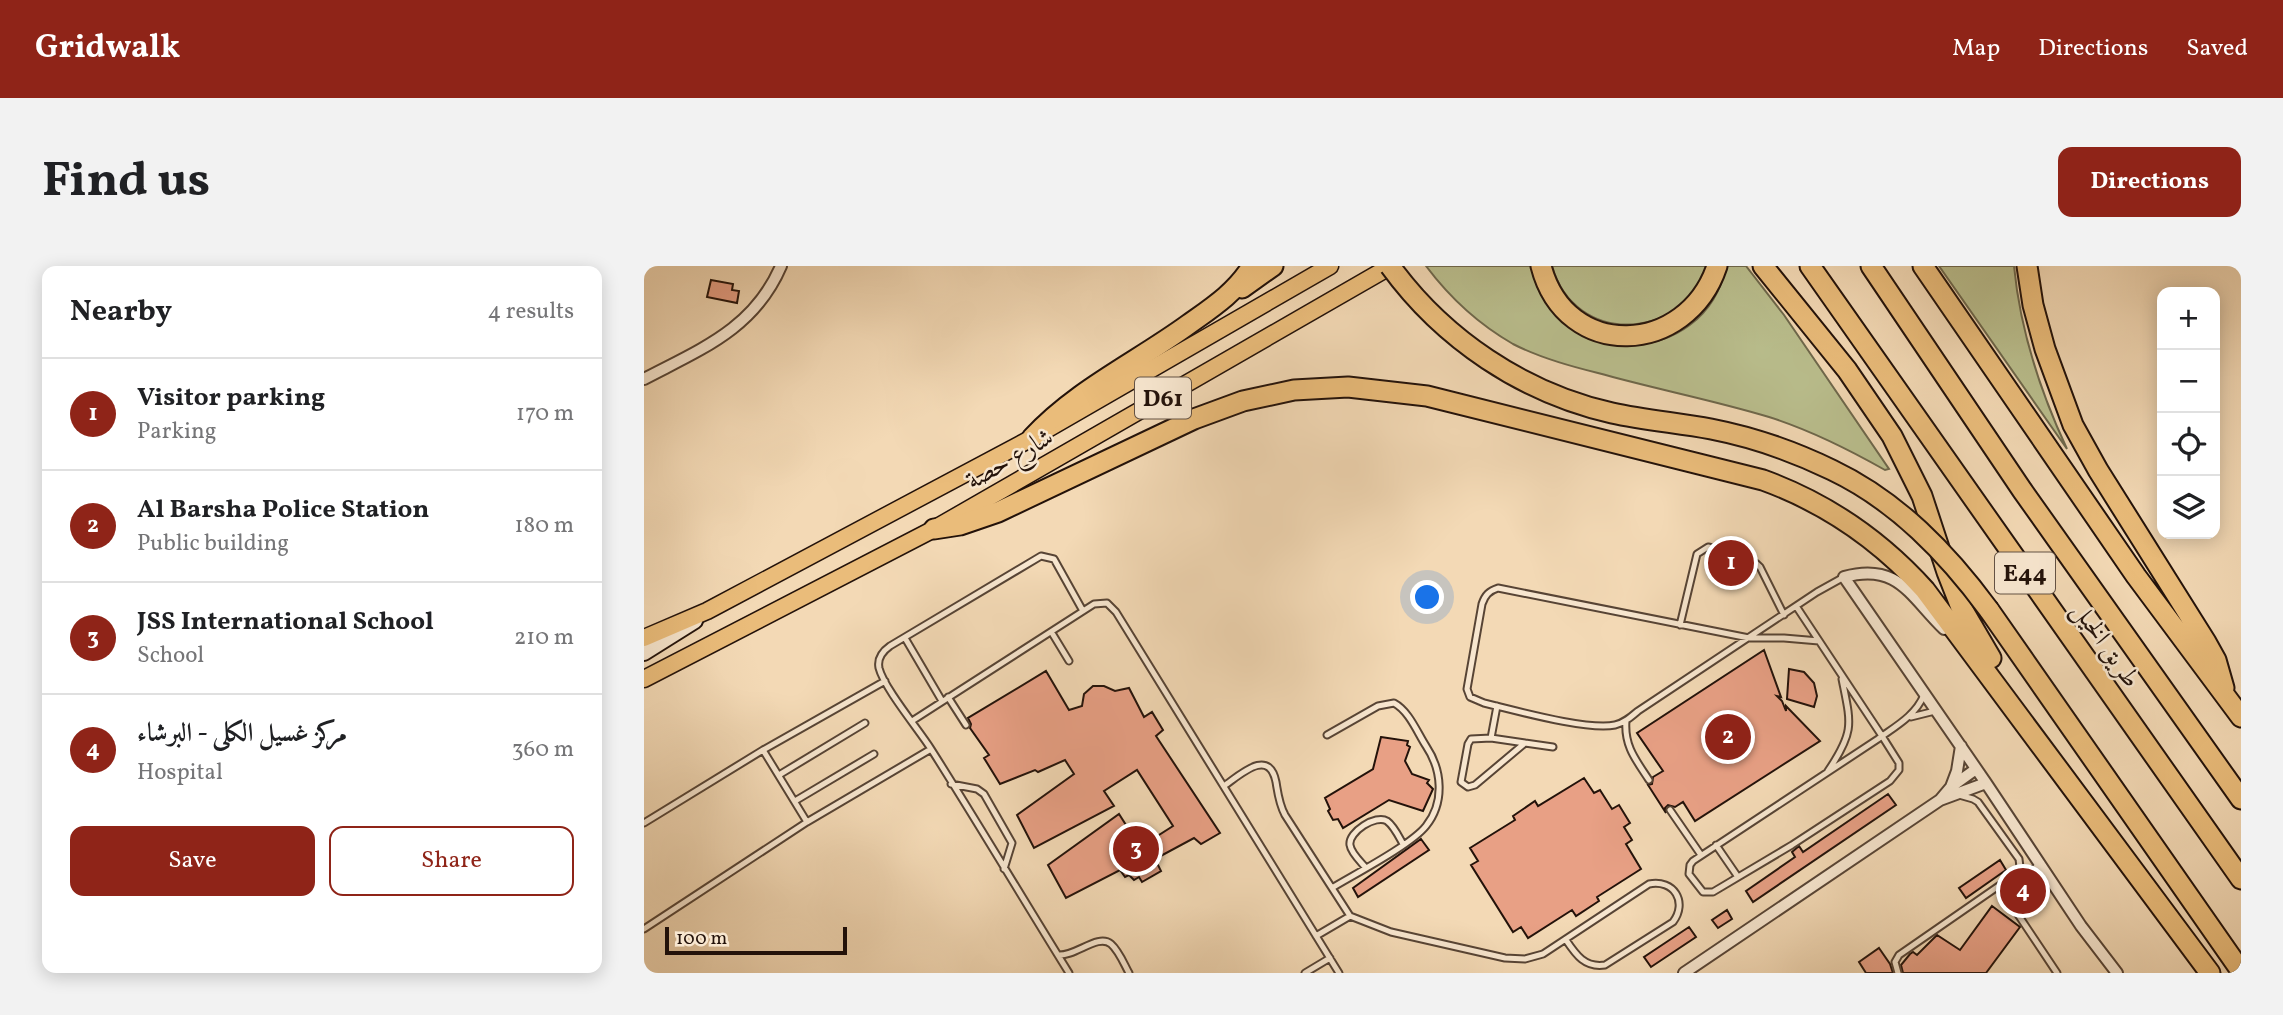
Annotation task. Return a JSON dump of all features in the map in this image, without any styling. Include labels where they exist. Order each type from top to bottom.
[{"type":"highway","points":[[1223,302],[1252,266]]},
{"type":"highway","points":[[1032,438],[1055,415],[1081,395],[1273,266]]},
{"type":"highway","points":[[1390,266],[1428,312],[1472,348],[1521,380],[1594,408],[1715,430],[1762,443],[1808,460],[1855,482],[1896,510],[1934,544],[1989,610],[2241,971]]},
{"type":"highway","points":[[1541,266],[1549,289],[1572,317],[1606,334],[1630,336],[1655,332],[1680,319],[1699,301],[1717,266]]},
{"type":"highway","points":[[1763,266],[1847,370],[1892,436],[1922,496],[1961,605],[2020,705],[2031,730]]},
{"type":"highway","name":"طريق الخيل","points":[[1810,266],[2241,879]]},
{"type":"highway","name":"طريق الخيل","points":[[1871,266],[2022,490],[2241,799]]},
{"type":"highway","points":[[1923,266],[2136,576],[2241,717]]},
{"type":"highway","points":[[2027,266],[2045,349],[2073,425],[2098,470],[2212,652],[2219,668],[2225,696]]},
{"type":"highway","points":[[934,529],[986,517],[1194,419],[1243,401],[1321,387],[1374,388],[1452,401],[1746,474],[1796,493],[1851,524],[1897,560],[1925,590],[2210,973]]},
{"type":"main road","name":"شارع حصة","points":[[644,638],[707,611],[1032,438],[1330,266]]},
{"type":"main road","name":"شارع حصة","points":[[644,679],[934,529],[1345,295],[1390,266]]},
{"type":"main road","points":[[644,653],[707,611]]},
{"type":"street","points":[[644,379],[730,332],[762,300],[781,266]]},
{"type":"street","points":[[1967,646],[1943,628],[1906,588],[1891,578],[1871,572],[1844,578],[1976,768],[2091,942],[2116,973]]},
{"type":"street","points":[[1953,790],[1961,746]]},
{"type":"street","points":[[1684,973],[1940,800],[1976,768]]},
{"type":"street","points":[[1953,790],[1986,783]]},
{"type":"lane","points":[[1680,625],[1697,554],[1708,547],[1747,556],[1754,561],[1760,567],[1784,614]]},
{"type":"lane","points":[[1069,973],[931,749],[885,681],[879,668],[879,659],[883,651],[1041,556],[1054,559],[1083,611]]},
{"type":"lane","points":[[1819,641],[1749,638],[1497,588],[1485,596],[1482,604],[1467,688],[1476,701],[1589,726],[1602,727],[1626,721],[1749,638],[1796,606],[1844,578]]},
{"type":"lane","points":[[912,721],[1083,611],[1100,602],[1112,607],[1339,973]]},
{"type":"lane","points":[[1796,606],[1882,736],[1899,763],[1899,770],[1896,777],[1738,877],[1713,892],[1703,892],[1689,871],[1691,863],[1826,775],[1882,736],[1908,718],[1924,695]]},
{"type":"lane","points":[[1052,633],[1069,662]]},
{"type":"lane","points":[[905,638],[965,725]]},
{"type":"lane","points":[[1826,775],[1847,741],[1850,728],[1842,676]]},
{"type":"lane","points":[[644,823],[763,750],[885,681]]},
{"type":"lane","points":[[1328,735],[1382,704],[1394,703],[1405,712],[1434,757],[1439,782],[1436,804],[1427,825],[1403,844],[1332,888]]},
{"type":"lane","points":[[1490,738],[1497,706]]},
{"type":"lane","points":[[1908,718],[1936,711]]},
{"type":"lane","points":[[1626,721],[1628,748],[1649,780]]},
{"type":"lane","points":[[779,775],[865,723]]},
{"type":"lane","points":[[1525,743],[1475,785],[1464,785],[1461,778],[1469,741],[1474,737],[1490,738],[1525,743],[1553,747]]},
{"type":"lane","points":[[644,929],[807,822],[931,749]]},
{"type":"lane","points":[[763,750],[807,822]]},
{"type":"lane","points":[[795,802],[874,754]]},
{"type":"lane","points":[[1224,786],[1258,764],[1271,769],[1276,780],[1278,800],[1285,815],[1350,916],[1391,932],[1505,958],[1535,957],[1566,940],[1649,884],[1668,885],[1679,898],[1679,911],[1673,922],[1605,965],[1592,965],[1583,961],[1566,940]]},
{"type":"lane","points":[[951,784],[977,789],[986,797],[1012,843],[1004,869]]},
{"type":"lane","points":[[1898,973],[1895,962],[1899,954],[2019,869],[2019,859],[1978,802],[1953,790]]},
{"type":"lane","points":[[1670,810],[1701,855]]},
{"type":"lane","points":[[1366,868],[1350,845],[1356,831],[1375,820],[1383,819],[1389,823],[1403,844]]},
{"type":"lane","points":[[1716,845],[1738,877]]},
{"type":"lane","points":[[2001,884],[2026,875],[2040,864]]},
{"type":"lane","points":[[2001,884],[2057,973]]},
{"type":"lane","points":[[1317,936],[1350,916]]},
{"type":"lane","points":[[1058,955],[1067,955],[1099,941],[1106,942],[1112,945],[1129,973]]},
{"type":"lane","points":[[1306,973],[1330,958]]},
{"type":"green space","points":[[1426,266],[1531,266],[1545,300],[1568,325],[1597,340],[1629,345],[1661,340],[1690,325],[1712,300],[1726,266],[1746,266],[1784,315],[1889,469],[1885,470],[1828,440],[1769,417],[1576,367],[1523,349],[1476,319]]},
{"type":"green space","points":[[1552,266],[1709,266],[1695,291],[1676,309],[1654,320],[1629,324],[1605,321],[1582,311],[1564,292]]},
{"type":"green space","points":[[1939,266],[2014,266],[2026,337],[2048,405],[2067,449]]},
{"type":"building","points":[[711,280],[733,284],[732,290],[739,291],[737,303],[707,297]]},
{"type":"building","points":[[1764,650],[1781,697],[1777,696],[1786,711],[1786,706],[1820,741],[1695,821],[1683,802],[1675,807],[1668,805],[1665,808],[1666,813],[1648,785],[1652,784],[1653,777],[1663,771],[1637,733]]},
{"type":"building","points":[[1789,669],[1804,672],[1814,683],[1817,696],[1814,707],[1787,699]]},
{"type":"building","points":[[1046,671],[1069,710],[1082,706],[1084,694],[1093,686],[1104,686],[1115,691],[1129,688],[1144,717],[1152,712],[1163,730],[1156,736],[1220,833],[1201,844],[1194,838],[1155,859],[1161,871],[1142,882],[1139,877],[1134,880],[1129,875],[1125,877],[1120,870],[1066,898],[1048,865],[1119,814],[1140,847],[1173,826],[1137,770],[1104,791],[1114,806],[1034,848],[1017,815],[1074,774],[1065,760],[1000,784],[984,758],[989,755],[970,728],[968,718]]},
{"type":"building","points":[[1381,737],[1408,741],[1407,745],[1410,747],[1405,761],[1412,774],[1429,780],[1427,783],[1433,789],[1423,811],[1389,800],[1343,828],[1338,819],[1333,820],[1325,798],[1373,769]]},
{"type":"building","points":[[1584,778],[1594,793],[1600,790],[1612,809],[1619,805],[1630,823],[1624,827],[1632,840],[1626,844],[1641,869],[1597,897],[1599,901],[1576,916],[1572,910],[1528,938],[1521,927],[1513,932],[1471,865],[1478,861],[1470,848],[1515,820],[1513,816],[1535,801],[1538,806]]},
{"type":"building","points":[[1888,794],[1896,805],[1753,902],[1746,891],[1795,857],[1792,852],[1799,846],[1803,852]]},
{"type":"building","points":[[1421,839],[1429,850],[1358,897],[1353,888]]},
{"type":"building","points":[[2000,860],[2006,870],[1966,898],[1959,888]]},
{"type":"building","points":[[1992,906],[2020,927],[1986,973],[1903,973],[1901,965],[1910,954],[1913,952],[1917,955],[1937,935],[1960,950]]},
{"type":"building","points":[[1727,910],[1732,919],[1718,928],[1712,920]]},
{"type":"building","points":[[1689,927],[1696,937],[1651,967],[1644,957]]},
{"type":"building","points":[[1879,948],[1893,973],[1866,973],[1859,962]]},
{"type":"place","name":"Visitor parking","points":[[1731,563]]},
{"type":"place","name":"Al Barsha Police Station","points":[[1728,737]]},
{"type":"place","name":"JSS International School","points":[[1136,849]]},
{"type":"place","name":"مركز غسيل الكلى - البرشاء","points":[[2023,891]]}]
